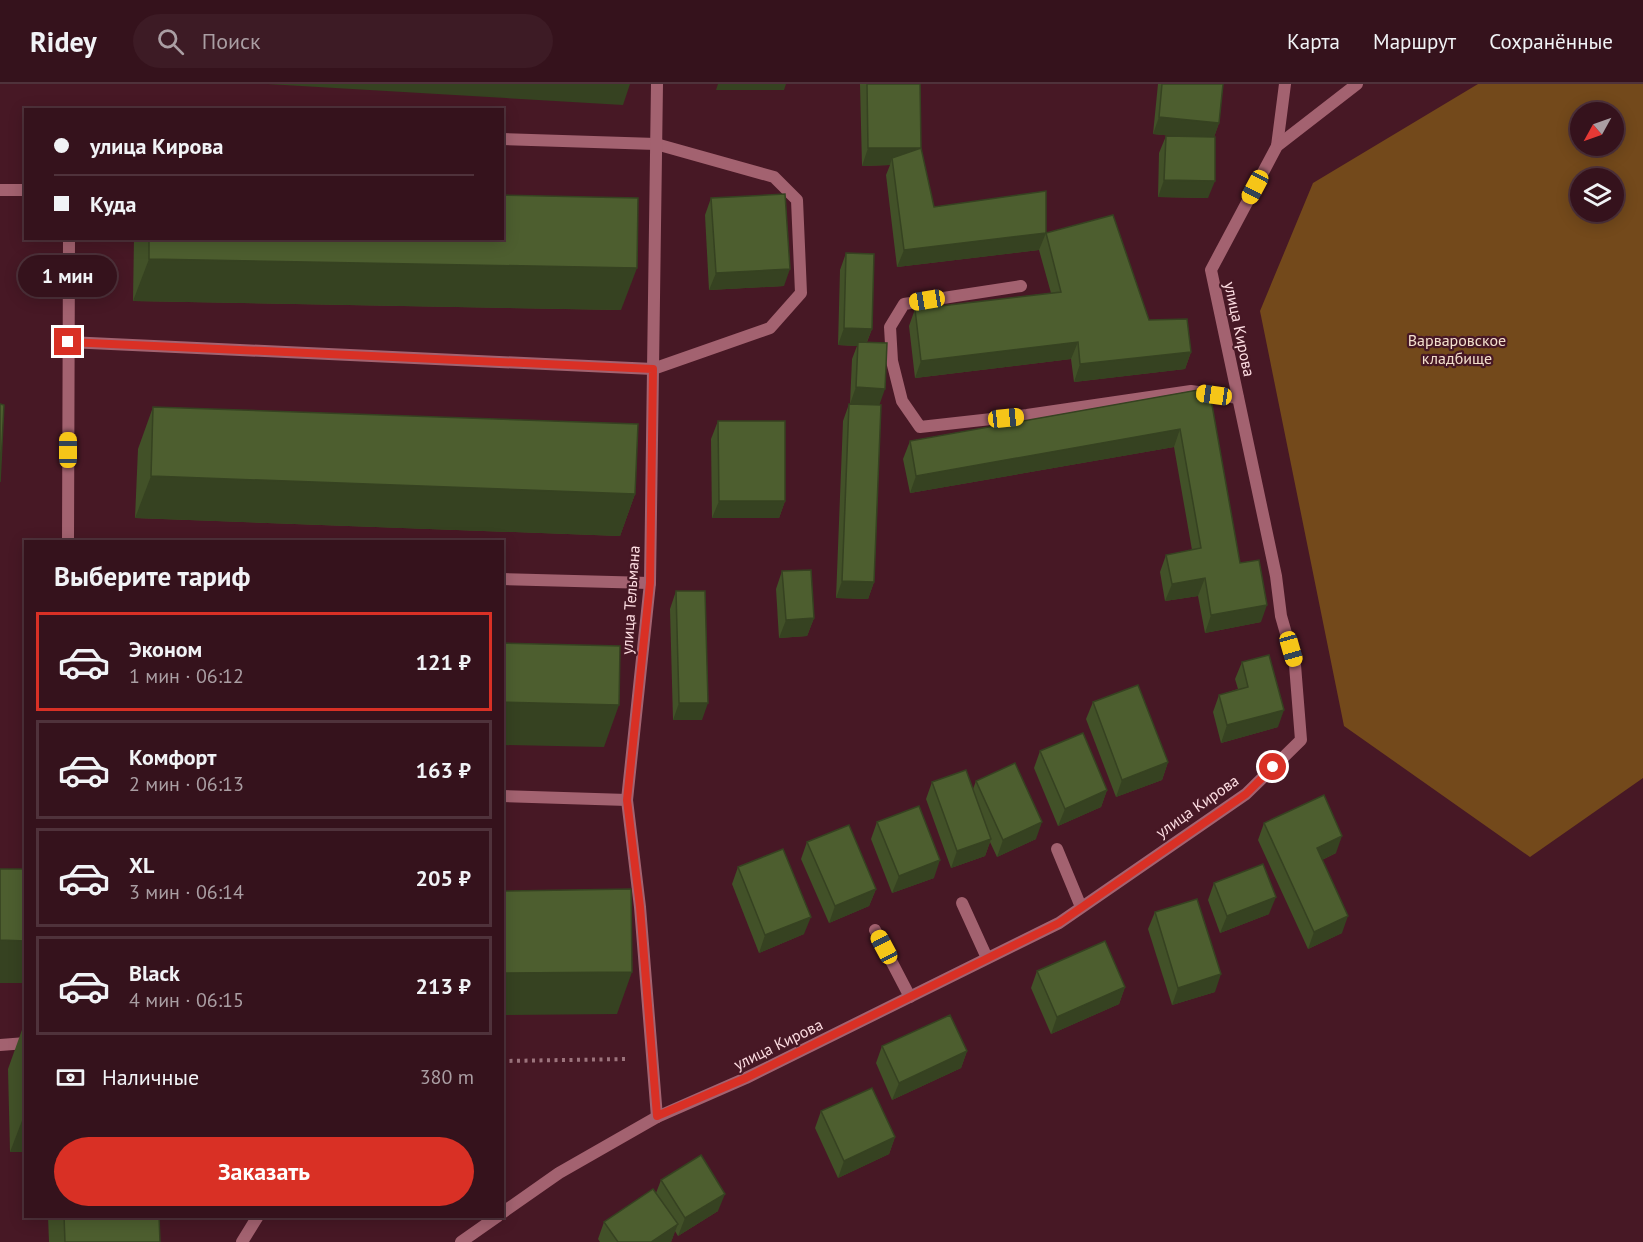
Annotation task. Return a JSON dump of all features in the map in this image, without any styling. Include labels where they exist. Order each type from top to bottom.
[{"type":"street","name":"улица Тельмана","points":[[657,84],[650,583],[627,800],[634,907],[657,1116]]},
{"type":"street","points":[[1277,146],[1285,84]]},
{"type":"street","name":"улица Кирова","points":[[504,1212],[559,1173],[657,1116],[746,1078],[1059,923],[1246,794],[1301,740],[1295,665],[1281,616],[1276,576],[1211,270],[1277,146],[1357,84]]},
{"type":"street","points":[[68,342],[653,369],[770,328],[801,293],[797,200],[774,177],[656,144],[504,139]]},
{"type":"street","points":[[0,190],[24,190]]},
{"type":"street","points":[[68,540],[69,240]]},
{"type":"street","points":[[1021,286],[904,304],[890,327],[892,362],[902,401],[920,427],[1027,415],[1191,391],[1238,398]]},
{"type":"street","points":[[504,579],[650,583]]},
{"type":"street","points":[[504,796],[627,800]]},
{"type":"street","points":[[1057,849],[1081,907]]},
{"type":"street","points":[[962,903],[987,958]]},
{"type":"street","points":[[875,930],[910,997]]},
{"type":"street","points":[[0,1045],[24,1042]]},
{"type":"street","points":[[242,1242],[257,1218]]},
{"type":"street","points":[[461,1242],[495,1218]]},
{"type":"path","points":[[504,1061],[652,1059]]},
{"type":"green space","name":"Варваровское кладбище","points":[[1478,84],[1643,84],[1643,778],[1530,857],[1344,726],[1260,311],[1313,183]]},
{"type":"building","points":[[867,84],[920,84],[921,148],[868,148]]},
{"type":"building","points":[[1162,84],[1223,84],[1219,123],[1159,117]]},
{"type":"building","points":[[1166,136],[1215,137],[1215,181],[1164,180]]},
{"type":"building","points":[[921,148],[934,207],[1046,191],[1046,233],[904,250],[892,158]]},
{"type":"building","points":[[785,194],[790,269],[716,273],[711,198]]},
{"type":"building","points":[[504,195],[638,198],[637,268],[149,259],[149,240],[504,240]]},
{"type":"building","points":[[1113,215],[1149,320],[1187,319],[1191,352],[1080,364],[1078,342],[921,361],[915,309],[1061,292],[1046,233]]},
{"type":"building","points":[[846,253],[874,254],[872,329],[844,328]]},
{"type":"building","points":[[858,342],[887,343],[885,389],[856,387]]},
{"type":"building","points":[[1209,388],[1240,563],[1259,560],[1267,605],[1211,615],[1205,578],[1172,584],[1166,555],[1201,548],[1180,429],[916,476],[910,441]]},
{"type":"building","points":[[0,404],[4,405],[0,482]]},
{"type":"building","points":[[849,404],[881,405],[874,582],[842,581]]},
{"type":"building","points":[[153,407],[638,424],[635,494],[151,476]]},
{"type":"building","points":[[718,421],[785,421],[785,501],[719,501]]},
{"type":"building","points":[[811,570],[814,618],[786,620],[782,571]]},
{"type":"building","points":[[676,591],[705,591],[708,703],[679,703]]},
{"type":"building","points":[[504,643],[620,646],[619,705],[504,702]]},
{"type":"building","points":[[1269,655],[1284,710],[1227,725],[1219,695],[1248,687],[1242,662]]},
{"type":"building","points":[[1138,685],[1168,762],[1122,780],[1093,702]]},
{"type":"building","points":[[1083,733],[1107,790],[1065,809],[1040,751]]},
{"type":"building","points":[[1015,763],[1042,822],[1003,840],[976,781]]},
{"type":"building","points":[[966,770],[991,839],[957,851],[932,782]]},
{"type":"building","points":[[1324,795],[1342,836],[1317,848],[1348,916],[1314,932],[1264,823]]},
{"type":"building","points":[[919,806],[940,860],[899,876],[877,822]]},
{"type":"building","points":[[849,825],[876,889],[835,906],[807,842]]},
{"type":"building","points":[[783,849],[811,917],[765,935],[738,867]]},
{"type":"building","points":[[1263,864],[1276,897],[1227,916],[1214,883]]},
{"type":"building","points":[[0,869],[24,869],[24,941],[0,940]]},
{"type":"building","points":[[631,889],[632,972],[504,973],[504,891]]},
{"type":"building","points":[[1197,899],[1221,974],[1178,988],[1155,912]]},
{"type":"building","points":[[1105,941],[1125,987],[1057,1017],[1037,971]]},
{"type":"building","points":[[950,1015],[967,1051],[899,1083],[882,1046]]},
{"type":"building","points":[[872,1088],[895,1137],[844,1161],[821,1111]]},
{"type":"building","points":[[701,1155],[725,1194],[685,1218],[661,1180]]},
{"type":"building","points":[[653,1189],[678,1224],[651,1242],[618,1242],[604,1222]]},
{"type":"building","points":[[64,1218],[159,1218],[160,1242],[65,1242]]},
{"type":"route","points":[[68,342],[653,369],[650,583],[627,800],[640,907],[657,1116],[746,1078],[1059,923],[1246,794],[1273,767]]}]
